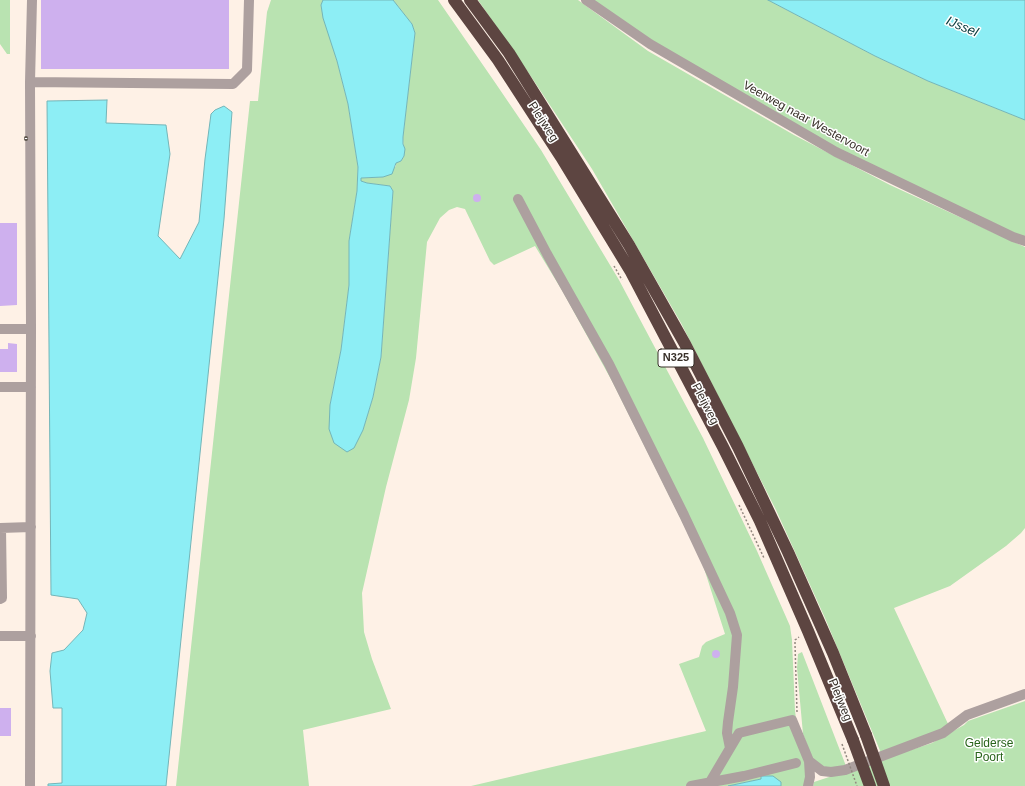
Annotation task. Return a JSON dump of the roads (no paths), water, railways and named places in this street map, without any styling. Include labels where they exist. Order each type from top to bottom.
[{"type":"highway","name":"Pleijweg","points":[[454,0],[498,60],[561,157],[630,272],[724,446],[760,521],[808,631],[848,742],[870,786]]},
{"type":"highway","name":"Pleijweg","points":[[470,0],[509,53],[625,238],[685,344],[738,446],[788,552],[833,653],[866,735],[884,786]]},
{"type":"street","points":[[30,786],[32,330],[30,82],[32,0]]},
{"type":"street","points":[[30,82],[233,84],[247,70],[249,0]]},
{"type":"street","name":"Veerweg naar Westervoort","points":[[586,0],[650,44],[836,152],[1013,237],[1025,241]]},
{"type":"street","points":[[518,199],[609,364],[684,515],[730,613],[737,635],[734,687],[727,733],[730,748]]},
{"type":"street","points":[[0,330],[32,330]]},
{"type":"street","points":[[0,387],[31,387]]},
{"type":"street","points":[[0,599],[2,598],[0,528],[31,526]]},
{"type":"street","points":[[0,636],[31,636]]},
{"type":"street","points":[[809,761],[822,771],[831,772],[845,770],[943,733],[967,715],[1025,694]]},
{"type":"street","points":[[710,782],[739,733],[792,720],[809,761],[810,777],[808,786]]},
{"type":"street","points":[[692,786],[744,776],[796,763]]},
{"type":"water","points":[[323,0],[393,0],[412,24],[415,33],[403,137],[405,149],[404,156],[401,161],[396,163],[392,174],[383,177],[361,178],[361,181],[367,183],[390,186],[393,191],[381,357],[373,397],[363,430],[354,448],[347,452],[334,443],[329,429],[330,405],[341,350],[349,285],[349,241],[357,191],[358,167],[348,104],[337,61],[323,18],[321,5]]},
{"type":"water","name":"IJssel","points":[[768,0],[1025,0],[1025,120],[928,81],[875,56]]},
{"type":"water","points":[[107,100],[106,123],[166,125],[170,154],[158,236],[180,259],[199,222],[211,114],[215,110],[224,106],[232,112],[224,219],[166,786],[48,786],[48,784],[62,783],[62,708],[53,708],[50,671],[52,653],[64,650],[83,630],[87,613],[78,599],[51,595],[47,101]]},
{"type":"water","points":[[761,776],[773,776],[781,782],[781,786],[728,786],[761,779]]},
{"type":"park label","name":"Gelderse Poort","points":[[989,751]]}]
